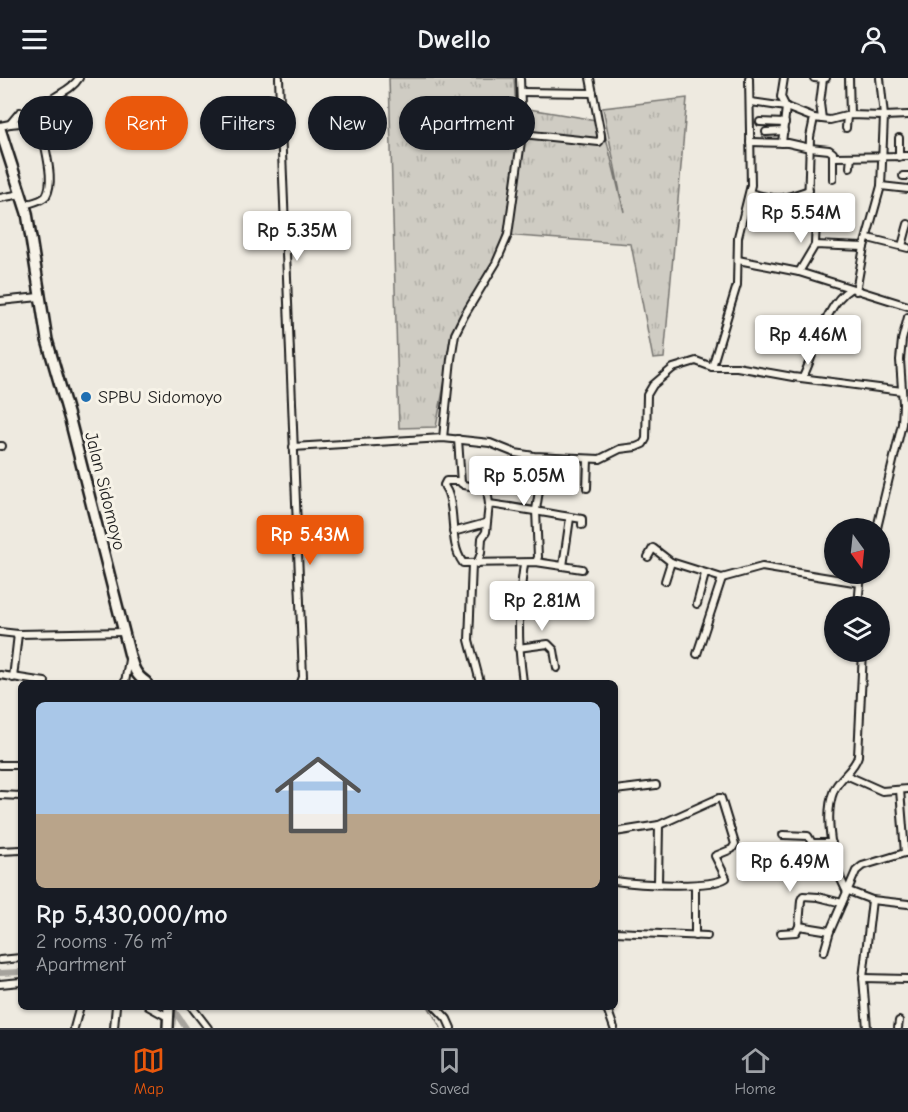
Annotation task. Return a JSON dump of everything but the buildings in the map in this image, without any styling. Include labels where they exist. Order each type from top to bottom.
[{"type":"main road","name":"Jalan Sidomoyo","points":[[0,127],[24,205],[47,340],[70,420],[133,668],[143,680]]},
{"type":"main road","points":[[168,1011],[168,1028]]},
{"type":"street","points":[[58,96],[64,93],[79,78]]},
{"type":"street","points":[[279,78],[302,680]]},
{"type":"street","points":[[520,78],[521,96]]},
{"type":"street","points":[[535,135],[599,142],[601,140],[590,78]]},
{"type":"street","points":[[712,367],[737,285],[738,237],[750,193],[749,78]]},
{"type":"street","points":[[782,143],[786,128],[786,106],[781,97],[784,78]]},
{"type":"street","points":[[799,272],[815,245],[816,218],[808,208],[810,137],[818,118],[824,78],[814,78]]},
{"type":"street","points":[[846,128],[849,115],[849,78]]},
{"type":"street","points":[[853,290],[881,186],[884,116],[880,78]]},
{"type":"street","points":[[521,92],[593,93]]},
{"type":"street","points":[[751,102],[786,106],[818,118],[831,120],[849,115],[908,115]]},
{"type":"street","points":[[10,124],[18,114]]},
{"type":"street","points":[[760,122],[786,128]]},
{"type":"street","points":[[0,127],[18,123]]},
{"type":"street","points":[[766,132],[786,128]]},
{"type":"street","points":[[899,138],[899,157]]},
{"type":"street","points":[[750,142],[782,143],[829,150],[833,153],[834,158],[833,179]]},
{"type":"street","points":[[24,205],[46,196],[48,165],[46,150]]},
{"type":"street","points":[[443,438],[451,359],[456,334],[464,316],[496,263],[508,235],[520,150]]},
{"type":"street","points":[[834,158],[908,156]]},
{"type":"street","points":[[850,157],[850,168]]},
{"type":"street","points":[[881,186],[908,189]]},
{"type":"street","points":[[750,193],[769,199],[784,199],[809,190]]},
{"type":"street","points":[[0,198],[21,195]]},
{"type":"street","points":[[868,238],[905,247],[908,224]]},
{"type":"street","points":[[815,245],[864,247]]},
{"type":"street","points":[[738,260],[799,272],[908,306]]},
{"type":"street","points":[[803,377],[833,308],[840,296],[853,290]]},
{"type":"street","points":[[0,301],[39,297]]},
{"type":"street","points":[[879,518],[900,435],[903,404],[900,360],[908,316]]},
{"type":"street","points":[[293,447],[443,438],[490,443],[515,453],[544,458],[603,459],[620,449],[643,444],[646,439],[649,389],[664,374],[696,361],[712,367],[737,367],[793,377],[902,391]]},
{"type":"street","points":[[458,439],[460,482]]},
{"type":"street","points":[[536,562],[538,557],[536,510],[544,458]]},
{"type":"street","points":[[587,488],[588,459]]},
{"type":"street","points":[[479,680],[469,640],[475,564],[481,553],[482,538],[486,532],[489,504],[486,488],[446,481],[444,484],[448,494],[453,532],[461,561],[475,564],[536,562],[582,569]]},
{"type":"street","points":[[489,504],[582,519],[582,525]]},
{"type":"street","points":[[563,566],[570,518]]},
{"type":"street","points":[[453,532],[486,523]]},
{"type":"street","points":[[648,557],[652,548],[671,562],[722,578],[762,567],[824,577]]},
{"type":"street","points":[[665,581],[671,562]]},
{"type":"street","points":[[523,680],[518,648],[518,621],[524,564]]},
{"type":"street","points":[[697,604],[705,574]]},
{"type":"street","points":[[697,654],[722,578]]},
{"type":"street","points":[[0,632],[18,634],[125,632]]},
{"type":"street","points":[[13,678],[18,634]]},
{"type":"street","points":[[518,648],[548,644],[554,650],[557,668]]},
{"type":"street","points":[[125,680],[130,656]]},
{"type":"street","points":[[863,662],[860,743],[857,760],[834,791],[830,806],[829,827],[837,868],[850,892],[872,900],[908,904]]},
{"type":"street","points":[[0,675],[29,680]]},
{"type":"street","points":[[0,765],[18,765]]},
{"type":"street","points":[[846,775],[882,791],[908,789]]},
{"type":"street","points":[[618,790],[656,785]]},
{"type":"street","points":[[824,952],[830,931],[842,903],[850,892],[859,867],[906,853],[900,790]]},
{"type":"street","points":[[0,795],[18,796]]},
{"type":"street","points":[[618,832],[659,825],[721,798],[735,844],[732,849],[715,856],[726,878],[721,881],[695,885],[618,881]]},
{"type":"street","points":[[658,883],[659,825]]},
{"type":"street","points":[[783,835],[808,836],[812,843],[832,843]]},
{"type":"street","points":[[0,851],[18,850]]},
{"type":"street","points":[[695,885],[695,936]]},
{"type":"street","points":[[781,933],[795,933],[799,926],[803,897],[818,897],[842,903]]},
{"type":"street","points":[[867,1028],[863,978],[872,900]]},
{"type":"street","points":[[799,926],[830,931]]},
{"type":"street","points":[[618,932],[707,936]]},
{"type":"street","points":[[0,960],[18,958]]},
{"type":"street","points":[[863,978],[908,979]]},
{"type":"street","points":[[0,984],[18,982]]},
{"type":"street","points":[[76,1028],[79,1010]]},
{"type":"street","points":[[114,1028],[116,1010]]},
{"type":"street","points":[[194,1010],[208,1028]]},
{"type":"street","points":[[439,1010],[451,1028]]},
{"type":"street","points":[[607,1010],[614,1028]]},
{"type":"green space","points":[[389,78],[514,78],[515,96],[399,96],[399,150],[535,150],[535,110],[602,121],[624,212],[603,108],[687,98],[664,358],[653,359],[631,244],[503,235],[500,249],[456,323],[436,427],[399,428]]},
{"type":"waterway","points":[[0,973],[18,972]]},
{"type":"waterway","points":[[174,1010],[186,1028]]},
{"type":"waterway","points":[[430,1010],[441,1028]]},
{"type":"place","name":"SPBU Sidomoyo","points":[[86,397]]}]
